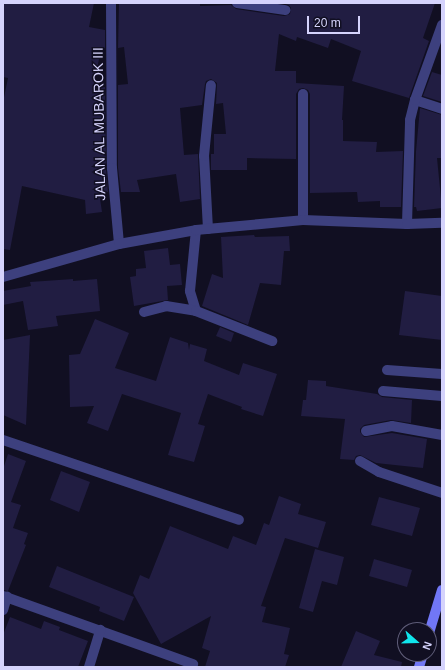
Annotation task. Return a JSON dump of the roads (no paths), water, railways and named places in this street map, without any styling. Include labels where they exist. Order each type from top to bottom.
[{"type":"main road","points":[[432,622],[442,590]]},
{"type":"street","name":"JALAN AL MUBAROK III","points":[[111,3],[112,168],[119,244]]},
{"type":"street","points":[[237,3],[285,10]]},
{"type":"street","points":[[407,224],[410,120],[415,100],[442,25]]},
{"type":"street","points":[[208,229],[204,156],[211,85]]},
{"type":"street","points":[[303,94],[303,220]]},
{"type":"street","points":[[415,100],[442,109]]},
{"type":"street","points":[[3,278],[119,244],[196,230],[303,220],[407,224],[442,223]]},
{"type":"street","points":[[196,230],[190,291],[196,311]]},
{"type":"street","points":[[144,312],[166,306],[196,311],[272,341]]},
{"type":"street","points":[[387,370],[442,374]]},
{"type":"street","points":[[383,391],[442,396]]},
{"type":"street","points":[[366,431],[392,426],[442,435]]},
{"type":"street","points":[[3,440],[240,520]]},
{"type":"street","points":[[360,461],[379,472],[442,493]]},
{"type":"street","points":[[3,610],[5,596],[193,664]]},
{"type":"street","points":[[89,667],[100,630]]}]
